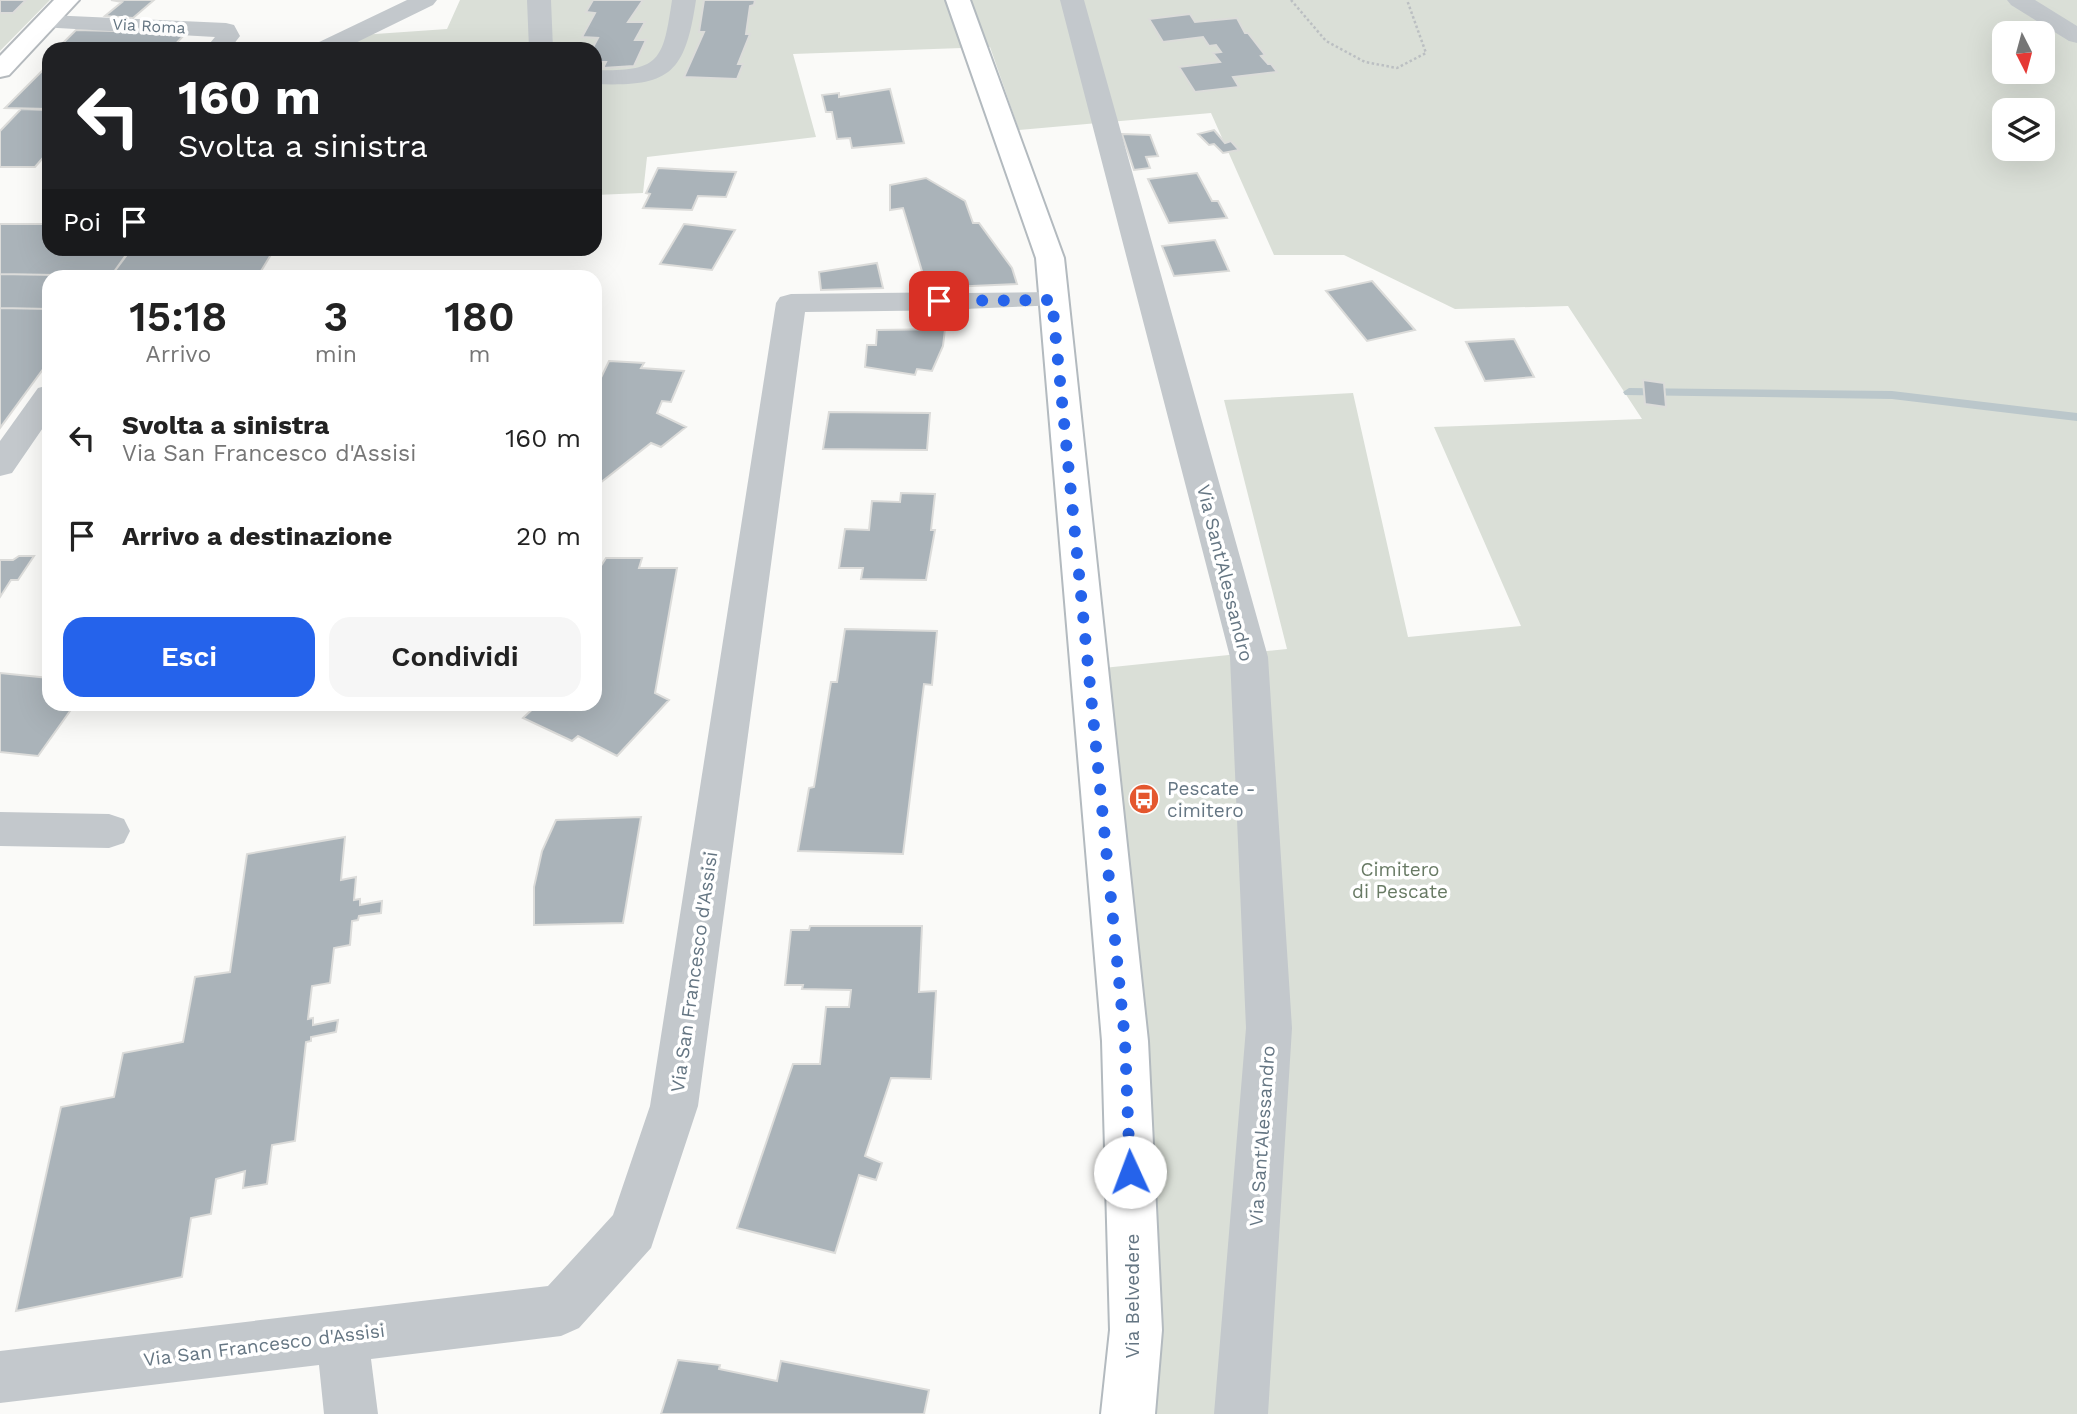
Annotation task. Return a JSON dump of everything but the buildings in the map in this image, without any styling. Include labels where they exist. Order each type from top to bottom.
[{"type":"main road","points":[[0,70],[67,0]]},
{"type":"main road","name":"Via Belvedere","points":[[958,0],[1050,258],[1125,1041],[1136,1330],[1128,1414]]},
{"type":"street","points":[[338,42],[425,0]]},
{"type":"street","points":[[539,0],[541,42]]},
{"type":"street","points":[[602,77],[637,77],[656,72],[666,65],[679,34],[684,0]]},
{"type":"street","name":"Via Sant'Alessandro","points":[[1072,0],[1249,657],[1269,1028],[1241,1414]]},
{"type":"street","points":[[2019,0],[2077,36]]},
{"type":"street","name":"Via Roma","points":[[48,22],[226,30],[228,36],[223,42]]},
{"type":"street","name":"Via San Francesco d'Assisi","points":[[0,1377],[561,1310],[633,1230],[674,1106],[791,303],[1052,300]]},
{"type":"street","points":[[0,465],[42,405]]},
{"type":"street","points":[[0,830],[109,831]]},
{"type":"street","points":[[342,1336],[351,1414]]},
{"type":"path","points":[[1291,0],[1326,41],[1365,62],[1396,68],[1426,53],[1407,0]]},
{"type":"green space","points":[[0,0],[50,0],[0,51]]},
{"type":"green space","name":"Cimitero di Pescate","points":[[460,0],[2077,0],[2077,1414],[1122,1414],[1084,670],[1287,649],[1224,400],[1353,393],[1408,637],[1521,626],[1434,427],[1642,419],[1568,306],[1455,309],[1344,255],[1274,255],[1211,113],[1019,130],[990,47],[793,54],[816,137],[647,157],[643,193],[602,195],[602,42],[329,42],[332,37],[447,29]]},
{"type":"waterway","points":[[1629,392],[1892,395],[2077,417]]},
{"type":"place","name":"Pescate - cimitero","points":[[1144,799]]},
{"type":"route","points":[[939,301],[1052,300],[1125,1041],[1130,1172]]}]
